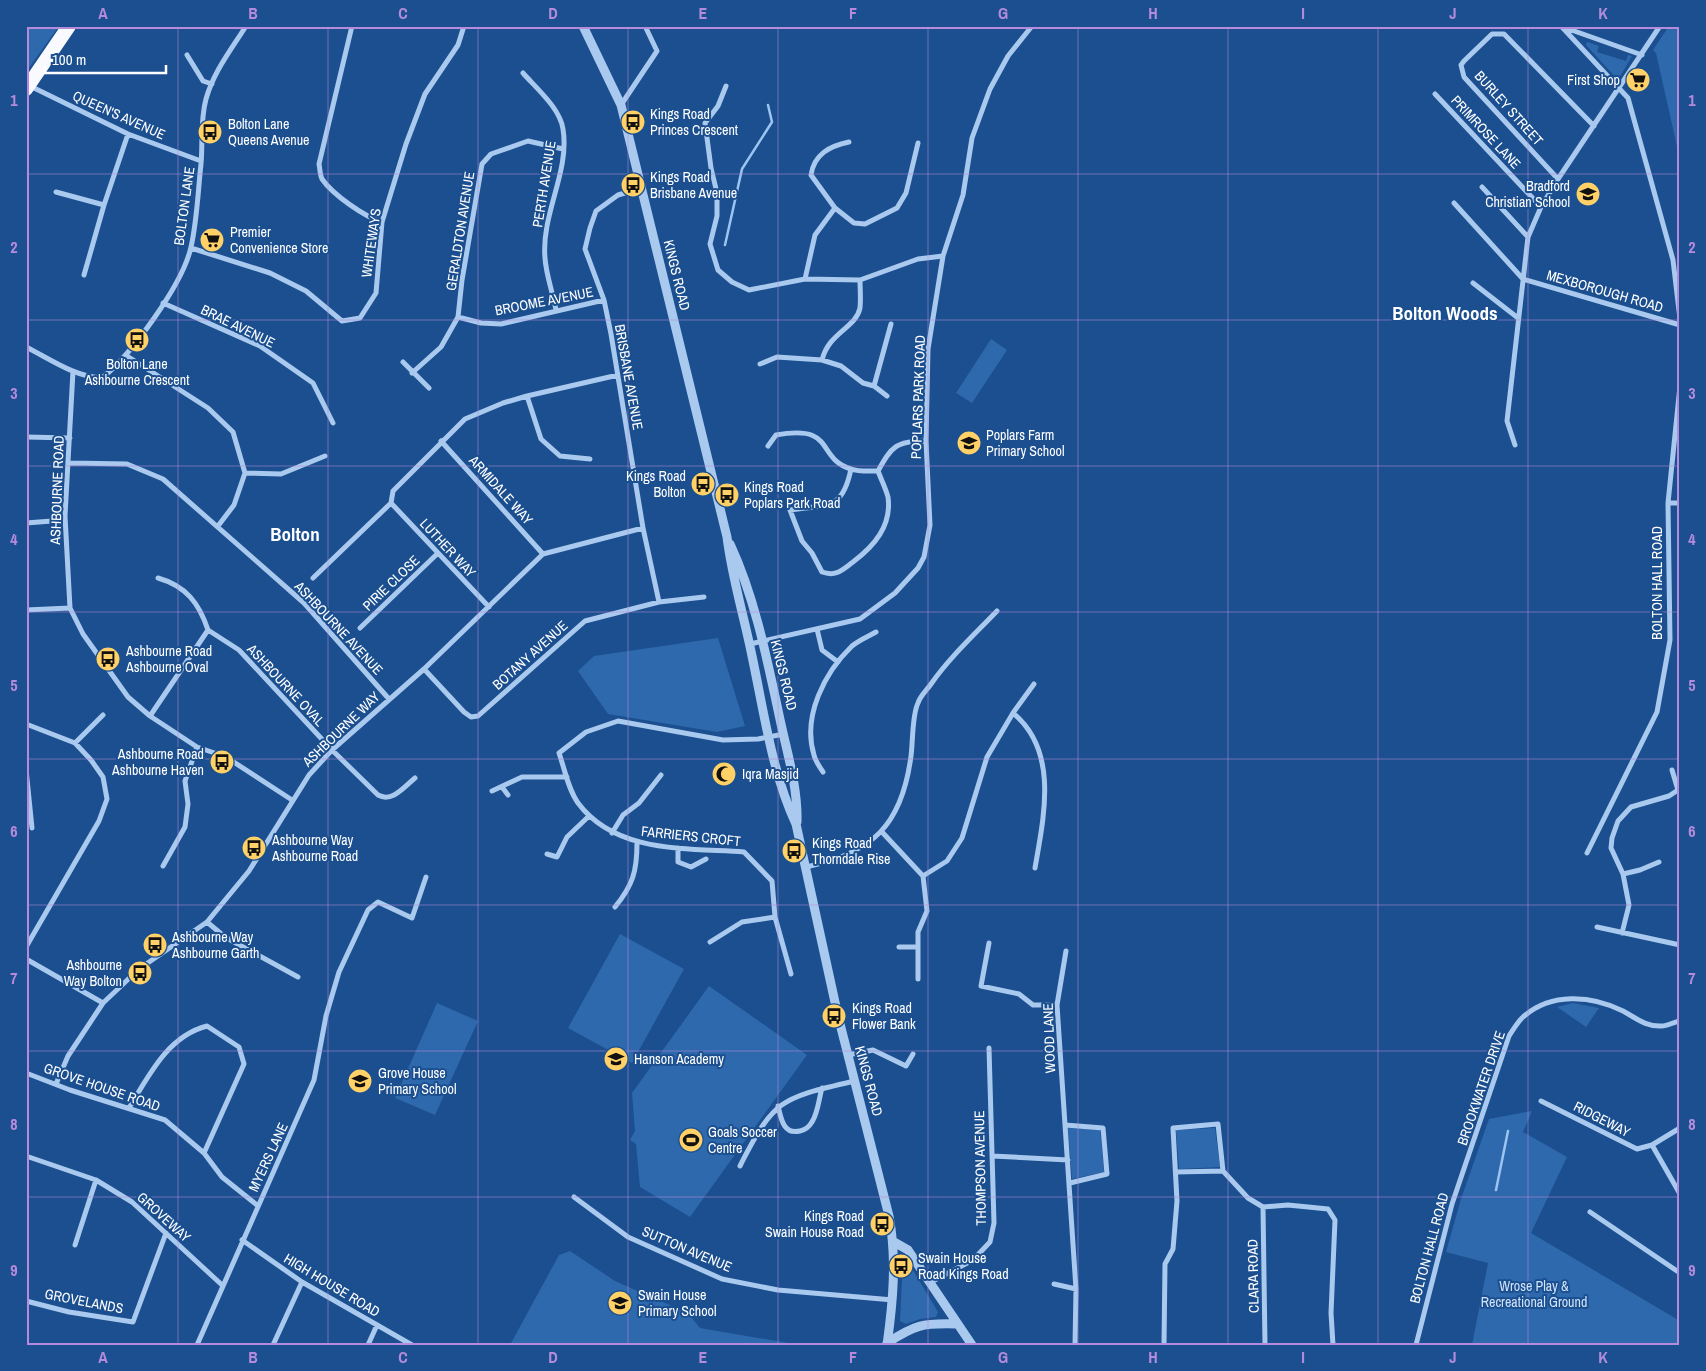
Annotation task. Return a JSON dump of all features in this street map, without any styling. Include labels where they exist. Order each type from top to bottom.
[{"type":"highway","points":[[28,87],[69,26]]},
{"type":"street","name":"BOLTON LANE","points":[[26,347],[73,372],[90,378],[102,378],[127,356],[183,271],[191,248],[201,161],[203,115],[212,84],[226,54],[246,26]]},
{"type":"street","points":[[352,26],[319,164],[321,177],[332,191],[373,219],[382,222]]},
{"type":"street","name":"WHITEWAYS","points":[[191,248],[270,273],[306,291],[342,321],[360,318],[376,293],[382,222],[406,144],[426,94],[458,45],[464,26]]},
{"type":"street","name":"KINGS ROAD","points":[[583,26],[621,105],[727,537],[731,569],[750,644],[770,738],[786,802],[796,824],[848,1055],[880,1176],[894,1242],[894,1300],[887,1344]]},
{"type":"street","points":[[621,105],[657,51],[645,26]]},
{"type":"street","name":"POPLARS PARK ROAD","points":[[750,644],[860,619],[895,593],[918,568],[924,557],[930,525],[926,441],[928,348],[943,256],[963,195],[972,138],[990,89],[1008,56],[1032,26]]},
{"type":"street","points":[[1516,445],[1507,421],[1528,237],[1541,206],[1660,26]]},
{"type":"street","points":[[1561,27],[1642,55]]},
{"type":"street","points":[[1561,27],[1628,98],[1673,260],[1680,319]]},
{"type":"street","name":"BURLEY STREET","points":[[1558,179],[1464,77],[1461,65],[1492,34],[1504,34],[1594,126]]},
{"type":"street","points":[[187,54],[203,81],[212,84]]},
{"type":"street","name":"PERTH AVENUE","points":[[523,73],[555,111],[563,127],[563,149],[545,257],[556,310]]},
{"type":"street","points":[[726,86],[718,106],[706,123],[711,168],[717,193],[718,216],[710,244],[713,259],[718,270],[732,282],[749,290],[805,279],[860,280],[918,259],[943,256]]},
{"type":"street","name":"QUEEN'S AVENUE","points":[[28,87],[128,134],[201,161]]},
{"type":"street","name":"PRIMROSE LANE","points":[[1435,94],[1541,206]]},
{"type":"street","points":[[84,274],[104,205],[128,134]]},
{"type":"street","name":"GERALDTON AVENUE","points":[[412,372],[441,347],[458,317],[462,280],[482,164],[491,154],[528,141],[563,149]]},
{"type":"street","points":[[849,142],[832,145],[813,164],[811,175],[835,208],[854,223],[865,224],[897,208],[906,193],[918,142]]},
{"type":"street","points":[[1482,187],[1528,237]]},
{"type":"street","name":"BRISBANE AVENUE","points":[[642,188],[618,195],[596,211],[585,248],[604,300],[643,528],[659,602]]},
{"type":"street","points":[[56,192],[104,205]]},
{"type":"street","points":[[1454,203],[1523,279]]},
{"type":"street","points":[[805,279],[815,235],[835,208]]},
{"type":"street","points":[[1673,260],[1680,258]]},
{"type":"street","name":"MEXBOROUGH ROAD","points":[[1523,279],[1680,325]]},
{"type":"street","points":[[822,360],[825,347],[836,335],[850,325],[860,309],[860,280]]},
{"type":"street","points":[[1473,283],[1518,318]]},
{"type":"street","name":"BROOME AVENUE","points":[[458,317],[481,323],[500,324],[604,300]]},
{"type":"street","name":"BRAE AVENUE","points":[[163,303],[260,346],[313,383],[334,423]]},
{"type":"street","points":[[874,386],[892,324]]},
{"type":"street","points":[[127,356],[208,408],[233,432],[245,473],[234,505],[218,526]]},
{"type":"street","points":[[760,364],[777,357],[822,360],[841,366],[863,383],[874,386],[887,396]]},
{"type":"street","points":[[403,362],[429,388]]},
{"type":"street","name":"ASHBOURNE ROAD","points":[[73,372],[70,462],[65,520],[70,608],[83,634],[128,697],[150,716],[197,747],[226,757],[292,800]]},
{"type":"street","points":[[313,578],[391,503],[393,491],[465,419],[503,403],[527,396],[618,375]]},
{"type":"street","name":"BOLTON HALL ROAD","points":[[1588,853],[1657,712],[1670,640],[1668,503],[1680,386]]},
{"type":"street","points":[[527,396],[540,439],[560,456],[590,459]]},
{"type":"street","points":[[769,432],[776,435],[793,432],[809,433],[823,442],[837,461],[850,469],[878,472]]},
{"type":"street","points":[[768,446],[776,435]]},
{"type":"street","points":[[26,437],[70,438]]},
{"type":"street","name":"ARMIDALE WAY","points":[[442,441],[544,554]]},
{"type":"street","points":[[850,469],[847,488],[838,500],[826,505],[790,510],[802,541],[812,553],[822,572],[830,575],[838,573],[870,549],[882,531],[888,497],[878,472],[888,453],[905,441],[926,441]]},
{"type":"street","points":[[245,473],[281,474],[325,456]]},
{"type":"street","name":"ASHBOURNE AVENUE","points":[[70,462],[127,464],[164,479],[304,603],[389,698]]},
{"type":"street","name":"LUTHER WAY","points":[[391,503],[489,607]]},
{"type":"street","points":[[1668,503],[1680,503]]},
{"type":"street","points":[[26,524],[65,520]]},
{"type":"street","name":"ASHBOURNE WAY","points":[[56,1084],[68,1056],[103,1003],[140,969],[207,922],[249,871],[309,775],[332,750],[424,669],[544,554],[643,528]]},
{"type":"street","name":"KINGS ROAD","points":[[727,537],[740,566],[762,641],[784,734],[797,802],[796,824]]},
{"type":"street","name":"PIRIE CLOSE","points":[[360,628],[437,554]]},
{"type":"street","points":[[150,716],[208,630],[202,612],[190,596],[174,582],[158,578]]},
{"type":"street","name":"BOTANY AVENUE","points":[[424,669],[464,712],[471,717],[478,716],[585,622],[659,602],[704,597]]},
{"type":"street","points":[[26,610],[70,608]]},
{"type":"street","points":[[806,867],[832,861],[860,850],[882,832],[898,806],[908,777],[918,703],[947,660],[998,611]]},
{"type":"street","points":[[817,629],[822,650],[838,662]]},
{"type":"street","name":"ASHBOURNE OVAL","points":[[208,630],[239,650],[332,750],[383,798],[393,797],[415,778]]},
{"type":"street","points":[[823,772],[814,755],[811,733],[814,705],[838,662],[854,644],[876,632]]},
{"type":"street","points":[[922,876],[947,861],[962,838],[987,757],[1013,713],[1034,684]]},
{"type":"street","points":[[1013,713],[1024,722],[1037,746],[1045,767],[1043,821],[1035,868]]},
{"type":"street","points":[[75,743],[103,715]]},
{"type":"street","name":"FARRIERS CROFT","points":[[770,738],[723,740],[618,721],[586,732],[559,754],[577,802],[590,816],[612,832],[637,843],[678,848],[744,852],[772,881],[775,917],[791,974]]},
{"type":"street","points":[[26,724],[75,743],[91,760],[103,777],[106,799],[99,821],[26,947]]},
{"type":"street","points":[[770,738],[784,734]]},
{"type":"street","points":[[163,866],[184,827],[188,804],[185,780],[197,747]]},
{"type":"street","points":[[26,769],[32,828]]},
{"type":"street","points":[[1622,933],[1629,905],[1622,874],[1611,848],[1612,838],[1618,822],[1630,807],[1670,796],[1678,790],[1672,770]]},
{"type":"street","points":[[612,832],[623,815],[639,803],[661,775]]},
{"type":"street","points":[[492,791],[522,777],[567,777]]},
{"type":"street","points":[[502,787],[508,795]]},
{"type":"street","points":[[547,854],[557,857],[567,837],[590,816]]},
{"type":"street","points":[[882,832],[922,876],[927,911],[918,932],[916,947],[918,979]]},
{"type":"street","points":[[614,907],[628,890],[637,866],[637,843]]},
{"type":"street","points":[[678,848],[678,862],[691,868],[706,859]]},
{"type":"street","points":[[1622,874],[1640,870],[1659,862]]},
{"type":"street","name":"MYERS LANE","points":[[196,1345],[257,1206],[270,1183],[314,1080],[326,1016],[339,972],[368,910],[378,902],[412,918],[426,877]]},
{"type":"street","points":[[710,942],[742,922],[775,917]]},
{"type":"street","points":[[207,922],[225,937],[298,977]]},
{"type":"street","points":[[1597,927],[1680,944]]},
{"type":"street","points":[[989,943],[981,986],[1019,994],[1034,1005],[1057,1005]]},
{"type":"street","points":[[899,946],[916,947]]},
{"type":"street","name":"WOOD LANE","points":[[1066,951],[1057,1005],[1076,1288],[1075,1345]]},
{"type":"street","points":[[26,959],[103,1003]]},
{"type":"street","name":"BROOKWATER DRIVE","points":[[1468,1159],[1509,1036],[1522,1018],[1538,1006],[1574,998],[1595,1001],[1622,1011],[1643,1024],[1662,1026],[1680,1020]]},
{"type":"street","points":[[129,1108],[157,1061],[190,1030],[207,1026],[239,1047],[244,1064],[204,1153]]},
{"type":"street","name":"THOMPSON AVENUE","points":[[929,1283],[973,1260],[990,1242],[994,1223],[989,1048]]},
{"type":"street","points":[[848,1055],[873,1050],[906,1066],[913,1054]]},
{"type":"street","points":[[26,1082],[28,1074]]},
{"type":"street","name":"GROVE HOUSE ROAD","points":[[28,1074],[165,1120],[204,1153],[222,1177],[257,1206]]},
{"type":"street","points":[[740,1166],[757,1132],[778,1106],[788,1099],[822,1088],[855,1081]]},
{"type":"street","points":[[778,1106],[786,1129],[796,1132],[805,1130],[813,1121],[822,1088]]},
{"type":"street","name":"RIDGEWAY","points":[[1541,1100],[1637,1149],[1652,1145]]},
{"type":"street","points":[[1164,1345],[1165,1264],[1173,1249],[1177,1201],[1173,1128],[1218,1124],[1223,1171],[1248,1198],[1263,1207],[1313,1206],[1328,1209],[1334,1220],[1331,1313],[1333,1345]]},
{"type":"street","points":[[1065,1125],[1103,1128],[1107,1174],[1070,1183]]},
{"type":"street","points":[[1680,1128],[1652,1145],[1680,1194]]},
{"type":"street","name":"GROVEWAY","points":[[26,1156],[96,1180],[132,1202],[222,1285]]},
{"type":"street","points":[[992,1156],[1068,1160]]},
{"type":"street","name":"BOLTON HALL ROAD","points":[[1416,1345],[1452,1204],[1468,1159]]},
{"type":"street","points":[[1176,1172],[1223,1171]]},
{"type":"street","points":[[76,1245],[96,1180]]},
{"type":"street","name":"SUTTON AVENUE","points":[[574,1197],[628,1237],[722,1279],[778,1290],[894,1300]]},
{"type":"street","name":"CLARA ROAD","points":[[1263,1207],[1265,1345]]},
{"type":"street","points":[[1590,1212],[1680,1272]]},
{"type":"street","name":"GROVELANDS","points":[[26,1301],[69,1312],[133,1322],[166,1233]]},
{"type":"street","name":"HIGH HOUSE ROAD","points":[[242,1240],[302,1282],[412,1345]]},
{"type":"street","points":[[894,1242],[908,1250],[956,1324],[972,1345]]},
{"type":"street","points":[[273,1345],[302,1282]]},
{"type":"street","points":[[1054,1284],[1076,1288]]},
{"type":"street","points":[[887,1344],[911,1328],[930,1323],[956,1324]]},
{"type":"street","points":[[368,1345],[376,1325]]},
{"type":"green space","points":[[26,26],[59,26],[26,72]]},
{"type":"green space","points":[[1669,26],[1680,26],[1680,160],[1656,53],[1653,50]]},
{"type":"green space","points":[[1587,42],[1599,46],[1597,52],[1626,61],[1628,55],[1632,56],[1618,80],[1586,45]]},
{"type":"green space","points":[[991,339],[1007,350],[972,403],[956,393]]},
{"type":"green space","points":[[718,638],[745,726],[717,732],[608,714],[578,671],[594,656]]},
{"type":"green space","points":[[620,934],[684,969],[632,1063],[568,1028]]},
{"type":"green space","name":"Goals Soccer Centre","points":[[709,986],[807,1055],[690,1217],[640,1187],[636,1144],[630,1140],[635,1131],[632,1093]]},
{"type":"green space","points":[[437,1003],[478,1021],[435,1115],[395,1098]]},
{"type":"green space","points":[[1573,1003],[1599,1008],[1586,1027],[1557,1007]]},
{"type":"green space","name":"Wrose Play & Recreational Ground","points":[[1532,1111],[1523,1132],[1567,1157],[1531,1233],[1680,1321],[1680,1345],[1472,1345],[1488,1263],[1446,1252],[1461,1199],[1489,1119]]},
{"type":"green space","points":[[1068,1128],[1100,1130],[1104,1172],[1072,1179]]},
{"type":"green space","points":[[1215,1128],[1220,1167],[1179,1169],[1176,1130]]},
{"type":"green space","name":"Swain House Primary School","points":[[570,1251],[615,1281],[688,1313],[700,1328],[800,1345],[510,1345],[559,1255]]},
{"type":"green space","points":[[905,1257],[938,1312],[936,1317],[920,1319],[906,1324],[900,1321],[903,1258]]},
{"type":"waterway","points":[[725,245],[742,169],[772,122],[768,105]]},
{"type":"waterway","points":[[1496,1190],[1508,1131]]},
{"type":"place","name":"First Shop","points":[[1638,80]]},
{"type":"place","name":"Kings Road Princes Crescent","points":[[633,122]]},
{"type":"place","name":"Bolton Lane Queens Avenue","points":[[210,132]]},
{"type":"place","name":"Kings Road Brisbane Avenue","points":[[633,185]]},
{"type":"place","name":"Bradford Christian School","points":[[1588,194]]},
{"type":"place","name":"Premier Convenience Store","points":[[212,240]]},
{"type":"place","name":"Bolton Lane Ashbourne Crescent","points":[[137,340]]},
{"type":"place","name":"Poplars Farm Primary School","points":[[969,443]]},
{"type":"place","name":"Kings Road Bolton","points":[[703,484]]},
{"type":"place","name":"Kings Road Poplars Park Road","points":[[727,495]]},
{"type":"place","name":"Ashbourne Road Ashbourne Oval","points":[[108,659]]},
{"type":"place","name":"Ashbourne Road Ashbourne Haven","points":[[222,762]]},
{"type":"place","name":"Iqra Masjid","points":[[724,774]]},
{"type":"place","name":"Ashbourne Way Ashbourne Road","points":[[254,848]]},
{"type":"place","name":"Kings Road Thorndale Rise","points":[[794,851]]},
{"type":"place","name":"Ashbourne Way Ashbourne Garth","points":[[155,945]]},
{"type":"place","name":"Ashbourne Way Bolton","points":[[140,973]]},
{"type":"place","name":"Kings Road Flower Bank","points":[[834,1016]]},
{"type":"place","name":"Hanson Academy","points":[[616,1059]]},
{"type":"place","name":"Grove House Primary School","points":[[360,1081]]},
{"type":"place","name":"Goals Soccer Centre","points":[[691,1140]]},
{"type":"place","name":"Kings Road Swain House Road","points":[[882,1224]]},
{"type":"place","name":"Swain House Road Kings Road","points":[[901,1266]]},
{"type":"place","name":"Swain House Primary School","points":[[620,1303]]},
{"type":"district","name":"Bolton Woods","points":[[1445,313]]},
{"type":"district","name":"Bolton","points":[[295,534]]}]
